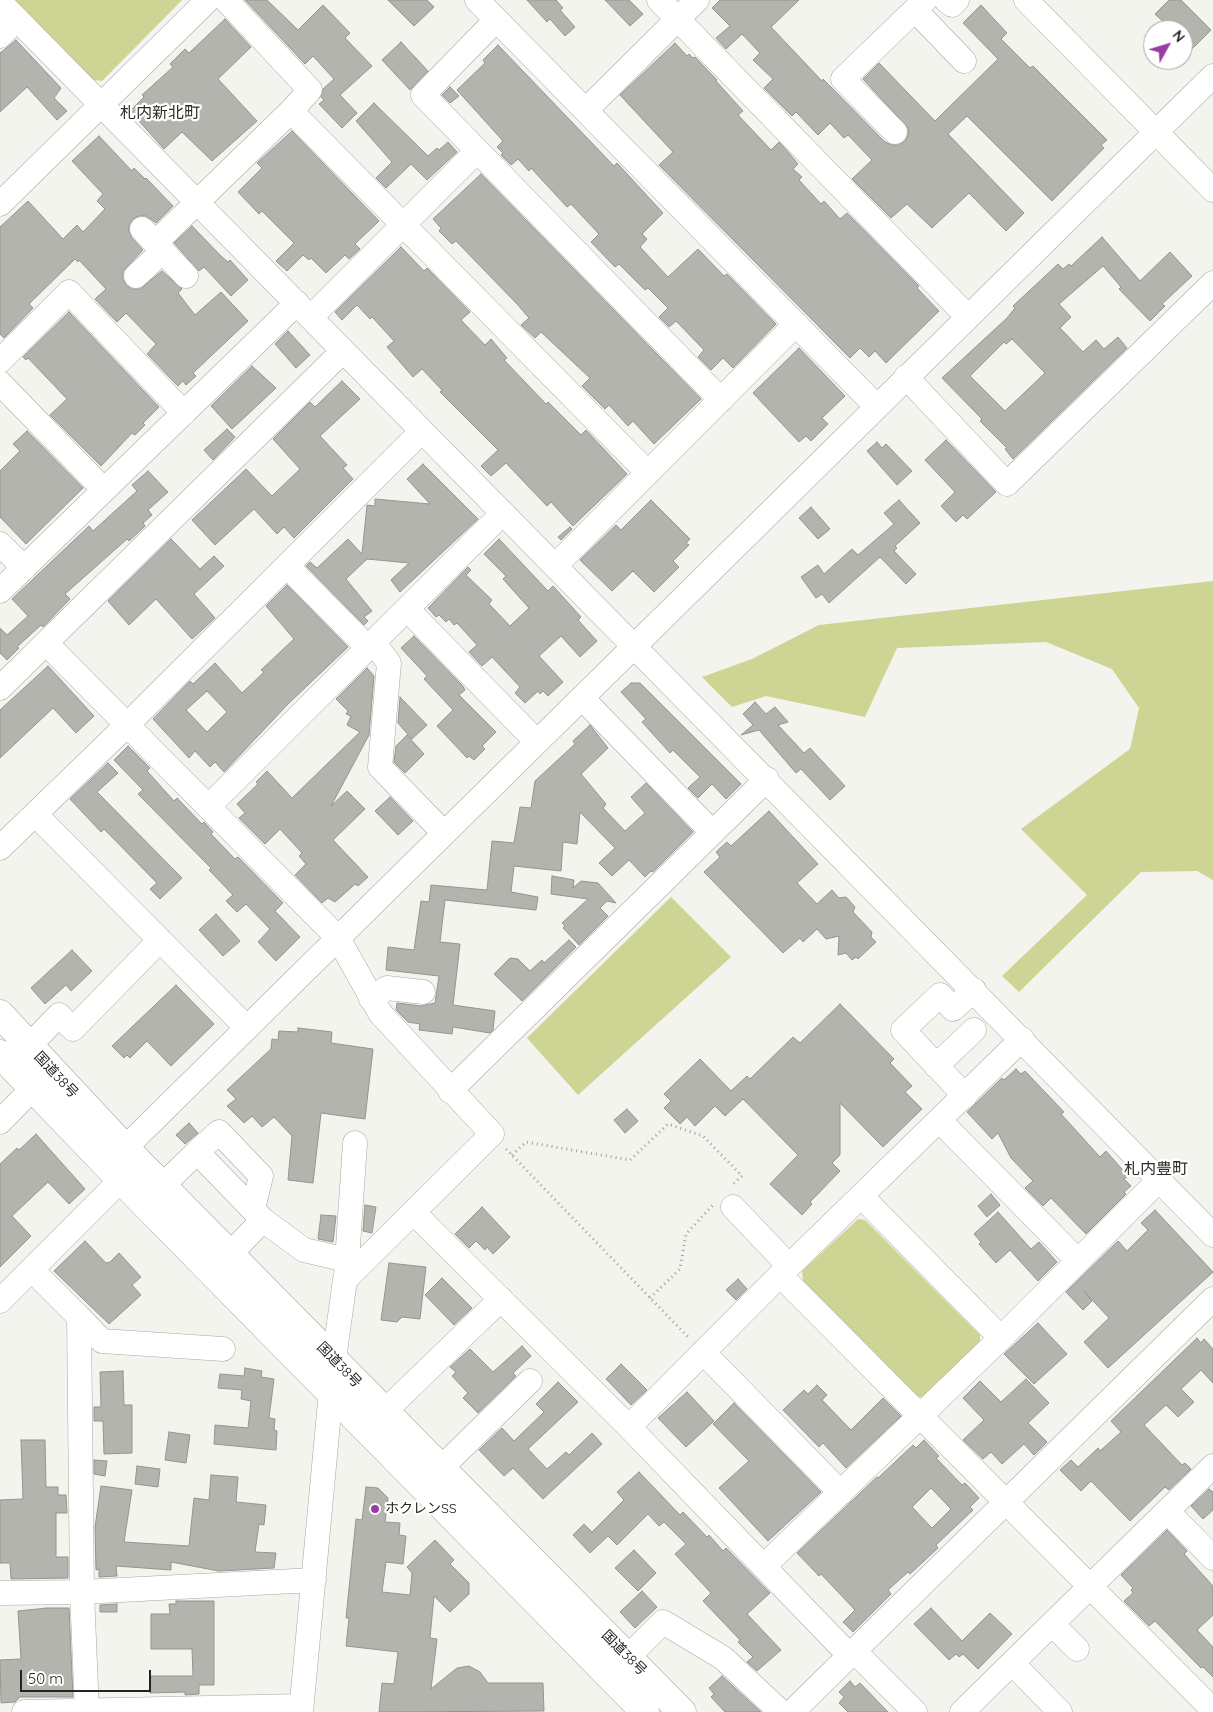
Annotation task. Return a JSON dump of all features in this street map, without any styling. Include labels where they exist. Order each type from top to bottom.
[{"type":"highway","name":"国道38号","points":[[0,1014],[162,1186],[682,1712]]},
{"type":"highway","name":"国道38号","points":[[0,1054],[121,1180],[645,1712]]},
{"type":"street","points":[[0,204],[212,0],[310,90],[198,202],[153,241],[136,276]]},
{"type":"street","points":[[477,0],[877,407]]},
{"type":"street","points":[[658,0],[968,317]]},
{"type":"street","points":[[586,110],[697,0]]},
{"type":"street","points":[[946,0],[952,5],[957,0]]},
{"type":"street","points":[[1026,0],[1213,190]]},
{"type":"street","points":[[0,2],[767,779],[1213,1236]]},
{"type":"street","points":[[895,132],[844,79],[920,5],[964,61]]},
{"type":"street","points":[[0,36],[17,19]]},
{"type":"street","points":[[496,20],[423,95],[721,400]]},
{"type":"street","points":[[0,1301],[121,1180],[125,1148],[1213,76]]},
{"type":"street","points":[[291,111],[404,223],[648,473]]},
{"type":"street","points":[[0,591],[184,412],[404,223],[477,151]]},
{"type":"street","points":[[153,241],[186,276]]},
{"type":"street","points":[[906,377],[1007,484],[1213,283]]},
{"type":"street","points":[[0,360],[69,292],[184,412]]},
{"type":"street","points":[[555,566],[796,324]]},
{"type":"street","points":[[0,688],[343,351]]},
{"type":"street","points":[[0,383],[104,490]]},
{"type":"street","points":[[0,848],[127,725],[422,431]]},
{"type":"street","points":[[208,807],[503,513]]},
{"type":"street","points":[[0,544],[24,568]]},
{"type":"street","points":[[287,566],[389,663],[380,767],[444,833]]},
{"type":"street","points":[[407,609],[537,742]]},
{"type":"street","points":[[46,643],[338,938],[380,1013],[450,1091],[492,1134],[413,1212],[346,1270]]},
{"type":"street","points":[[582,698],[712,832]]},
{"type":"street","points":[[450,1091],[767,779]]},
{"type":"street","points":[[35,814],[247,1028]]},
{"type":"street","points":[[29,1046],[59,1015],[73,1029],[160,940]]},
{"type":"street","points":[[371,999],[387,988],[423,992]]},
{"type":"street","points":[[965,1096],[903,1030],[940,995],[953,1009],[974,990]]},
{"type":"street","points":[[936,1066],[974,1030]]},
{"type":"street","points":[[629,1427],[1022,1039]]},
{"type":"street","points":[[0,1122],[32,1089]]},
{"type":"street","points":[[940,1120],[1078,1261]]},
{"type":"street","points":[[162,1186],[219,1132],[261,1176],[258,1215],[230,1254]]},
{"type":"street","points":[[24,1712],[301,1709],[334,1359],[346,1270],[355,1143]]},
{"type":"street","points":[[764,1566],[1001,1338],[1159,1180]]},
{"type":"street","points":[[862,1196],[1001,1338]]},
{"type":"street","points":[[726,1199],[785,1271],[921,1416],[1213,1710]]},
{"type":"street","points":[[413,1212],[629,1427],[764,1566],[915,1712]]},
{"type":"street","points":[[258,1215],[304,1250],[346,1270]]},
{"type":"street","points":[[32,1270],[102,1341],[223,1349]]},
{"type":"street","points":[[385,1411],[501,1299]]},
{"type":"street","points":[[792,1712],[1213,1299]]},
{"type":"street","points":[[80,1318],[82,1592],[87,1711]]},
{"type":"street","points":[[703,1352],[841,1493]]},
{"type":"street","points":[[441,1468],[530,1381]]},
{"type":"street","points":[[962,1712],[1213,1466]]},
{"type":"street","points":[[1167,1511],[1213,1558]]},
{"type":"street","points":[[0,1593],[82,1592],[314,1580]]},
{"type":"street","points":[[628,1657],[663,1622],[723,1658],[781,1712]]},
{"type":"street","points":[[1052,1624],[1077,1649]]},
{"type":"street","points":[[1012,1664],[1060,1712]]},
{"type":"path","points":[[512,1155],[526,1142],[630,1160],[668,1124],[703,1136],[742,1176],[726,1199],[686,1234],[680,1269],[650,1298]]},
{"type":"path","points":[[492,1134],[703,1352]]},
{"type":"green space","points":[[15,0],[182,0],[102,81],[93,80]]},
{"type":"green space","points":[[1213,581],[1213,880],[1197,871],[1141,872],[1019,992],[1002,976],[1087,895],[1021,829],[1130,749],[1139,708],[1112,669],[1046,642],[897,648],[865,717],[766,696],[732,707],[702,677],[752,659],[819,625]]},
{"type":"green space","points":[[671,897],[731,957],[578,1095],[527,1038]]},
{"type":"green space","points":[[858,1219],[865,1220],[980,1335],[980,1341],[925,1398],[916,1396],[803,1281],[802,1271]]},
{"type":"building","points":[[245,0],[267,0],[298,30],[323,5],[350,33],[345,38],[372,66],[340,95],[357,113],[342,128],[319,104],[324,100],[321,97],[323,89],[334,79],[313,56],[305,64]]},
{"type":"building","points":[[388,0],[427,0],[434,7],[414,26]]},
{"type":"building","points":[[527,0],[556,0],[563,8],[560,10],[575,27],[565,36],[550,19],[547,22]]},
{"type":"building","points":[[605,0],[629,0],[643,14],[630,26]]},
{"type":"building","points":[[720,0],[799,0],[771,27],[822,81],[823,79],[885,142],[892,145],[899,145],[905,141],[908,135],[908,128],[863,79],[879,63],[935,121],[998,59],[963,23],[981,5],[1007,33],[1001,39],[1030,68],[1033,66],[1107,140],[1101,145],[1104,148],[1052,201],[967,116],[948,134],[1024,213],[1006,231],[969,193],[932,228],[907,204],[891,218],[852,179],[872,160],[848,135],[844,138],[830,123],[818,135],[796,112],[792,116],[764,88],[773,79],[753,60],[760,53],[742,34],[726,49],[716,38],[730,26],[712,8]]},
{"type":"building","points":[[1169,0],[1181,0],[1211,30],[1193,48],[1193,20],[1161,20],[1155,14]]},
{"type":"building","points":[[225,19],[251,47],[218,79],[257,121],[212,161],[182,132],[164,149],[130,111],[144,97],[142,95],[173,67],[170,64],[185,49],[189,53]]},
{"type":"building","points":[[16,40],[61,88],[54,98],[67,111],[57,120],[27,87],[0,112],[0,53]]},
{"type":"building","points":[[401,42],[428,71],[410,90],[382,60]]},
{"type":"building","points":[[675,43],[687,56],[689,54],[693,58],[695,57],[717,80],[743,111],[738,115],[771,150],[779,142],[789,153],[798,164],[793,169],[802,177],[799,180],[821,204],[824,201],[840,219],[847,213],[919,286],[917,288],[939,311],[886,363],[875,351],[869,357],[860,348],[850,358],[659,165],[673,152],[620,95]]},
{"type":"building","points":[[498,45],[614,166],[617,163],[663,213],[642,234],[647,239],[640,247],[668,277],[698,249],[724,276],[727,274],[776,324],[733,368],[723,358],[711,370],[698,357],[704,350],[676,321],[669,327],[659,317],[668,308],[648,288],[645,290],[619,264],[615,267],[591,242],[599,234],[571,204],[567,207],[531,168],[529,171],[518,159],[511,165],[501,155],[503,153],[497,147],[503,141],[457,90],[485,63],[483,60]]},
{"type":"building","points":[[450,87],[459,96],[450,103],[442,95]]},
{"type":"building","points":[[374,103],[428,156],[448,142],[457,152],[427,180],[411,164],[386,188],[376,178],[392,162],[356,121]]},
{"type":"building","points":[[292,131],[379,221],[355,244],[360,249],[349,259],[345,255],[326,273],[311,258],[309,260],[303,255],[287,271],[276,261],[294,243],[262,211],[259,214],[238,192],[262,168],[257,163]]},
{"type":"building","points":[[99,136],[132,171],[134,168],[146,178],[173,206],[156,223],[146,216],[139,216],[133,219],[129,225],[129,232],[132,238],[143,250],[123,271],[123,279],[126,285],[132,289],[140,289],[162,271],[182,289],[178,293],[195,315],[221,292],[248,321],[193,373],[196,376],[186,385],[183,381],[178,386],[147,354],[156,344],[126,313],[117,322],[95,299],[106,289],[79,260],[78,262],[75,259],[29,304],[33,308],[4,338],[0,334],[0,227],[28,201],[63,239],[77,225],[83,232],[105,209],[97,201],[103,194],[72,161]]},
{"type":"building","points":[[481,174],[701,399],[654,444],[633,421],[628,426],[609,405],[605,409],[582,386],[590,378],[541,332],[535,338],[521,325],[529,318],[517,304],[456,241],[452,244],[439,231],[441,228],[433,219]]},
{"type":"building","points":[[192,226],[221,256],[228,262],[230,260],[248,280],[231,296],[204,267],[199,271],[174,243]]},
{"type":"building","points":[[1102,237],[1140,281],[1170,252],[1192,276],[1162,304],[1165,306],[1150,321],[1119,289],[1121,287],[1103,266],[1059,304],[1071,317],[1060,328],[1083,352],[1096,340],[1104,349],[1118,337],[1127,348],[1013,459],[1005,449],[1007,448],[980,421],[982,419],[942,378],[1007,318],[1015,308],[1013,306],[1058,264],[1063,269],[1069,264],[1071,266]],"holes":[[[1012,339],[1045,373],[1005,411],[970,376],[1004,342],[1006,344]]]},
{"type":"building","points":[[401,247],[424,271],[427,268],[470,312],[461,320],[485,345],[491,339],[507,358],[504,360],[546,404],[548,402],[581,435],[586,430],[627,474],[573,526],[551,502],[547,506],[506,463],[491,476],[481,466],[498,450],[440,392],[442,390],[422,369],[413,377],[387,347],[394,341],[372,317],[370,319],[357,305],[342,320],[335,312]]},
{"type":"building","points":[[69,312],[159,407],[143,423],[145,425],[135,435],[132,433],[101,466],[50,415],[67,399],[28,358],[26,360],[23,357]]},
{"type":"building","points":[[288,331],[310,355],[296,368],[275,344]]},
{"type":"building","points":[[799,348],[845,396],[822,418],[828,424],[811,441],[806,436],[799,442],[753,393]]},
{"type":"building","points":[[252,366],[276,388],[232,429],[211,406]]},
{"type":"building","points":[[342,381],[360,399],[320,436],[347,465],[343,468],[353,479],[294,538],[284,527],[277,534],[254,509],[215,545],[192,520],[246,469],[272,496],[300,469],[273,439],[310,402],[315,407]]},
{"type":"building","points":[[227,429],[235,437],[213,460],[204,450]]},
{"type":"building","points":[[27,431],[83,488],[26,544],[0,517],[0,471],[20,451],[13,444]]},
{"type":"building","points":[[946,440],[996,492],[967,519],[963,515],[956,522],[941,506],[955,492],[925,460]]},
{"type":"building","points":[[877,442],[882,448],[886,444],[912,471],[897,485],[867,451]]},
{"type":"building","points":[[423,464],[478,519],[400,592],[391,580],[409,563],[367,559],[346,579],[372,611],[364,617],[368,621],[364,625],[306,566],[310,562],[317,568],[348,539],[362,554],[367,505],[375,506],[375,499],[430,504],[407,479]]},
{"type":"building","points":[[148,471],[168,492],[148,510],[152,515],[143,523],[145,526],[129,541],[127,539],[65,594],[70,599],[43,627],[41,625],[17,647],[19,648],[7,660],[0,653],[0,628],[7,635],[28,616],[12,599],[89,526],[93,531],[137,491],[132,485]]},
{"type":"building","points":[[651,500],[690,539],[686,543],[689,545],[673,561],[679,567],[654,592],[633,571],[612,591],[580,560],[616,525],[621,530]]},
{"type":"building","points":[[899,500],[920,523],[895,546],[897,548],[894,551],[916,574],[906,584],[880,557],[829,603],[822,594],[816,598],[801,577],[818,565],[824,574],[852,549],[858,555],[894,524],[884,513]]},
{"type":"building","points":[[811,507],[830,529],[818,539],[799,518]]},
{"type":"building","points":[[570,527],[572,529],[561,540],[558,537]]},
{"type":"building","points":[[171,539],[200,569],[214,556],[224,566],[194,594],[215,618],[192,639],[156,599],[129,625],[108,601]]},
{"type":"building","points":[[499,539],[548,591],[553,586],[581,617],[578,620],[597,641],[580,657],[561,636],[539,656],[563,682],[548,696],[543,691],[540,694],[538,691],[525,703],[515,693],[520,687],[492,657],[482,666],[469,652],[477,645],[457,623],[454,625],[449,619],[446,622],[439,615],[436,617],[428,608],[468,567],[471,570],[466,575],[492,600],[489,604],[510,626],[529,608],[503,579],[506,576],[484,554]]},
{"type":"building","points":[[287,585],[348,647],[288,704],[224,772],[215,762],[210,767],[195,751],[189,758],[153,719],[190,681],[193,684],[215,663],[242,693],[264,672],[261,670],[294,639],[266,606]],"holes":[[[207,691],[227,712],[207,732],[186,710]]]},
{"type":"building","points":[[414,636],[462,685],[465,690],[459,695],[496,732],[482,746],[485,749],[474,760],[469,756],[467,758],[437,726],[453,710],[424,679],[427,676],[401,648]]},
{"type":"building","points":[[48,666],[94,716],[76,733],[53,708],[0,758],[0,710]]},
{"type":"building","points":[[367,668],[374,676],[369,735],[331,806],[347,791],[365,809],[333,840],[368,877],[358,886],[355,884],[335,902],[328,898],[322,903],[295,875],[306,864],[299,856],[302,853],[280,829],[265,844],[239,818],[245,813],[237,804],[258,784],[256,782],[267,771],[292,798],[360,732],[347,725],[351,716],[346,714],[348,711],[336,699]]},
{"type":"building","points":[[631,683],[640,683],[741,784],[726,799],[712,784],[698,798],[688,788],[700,777],[673,750],[670,753],[642,722],[646,719],[621,692]]},
{"type":"building","points":[[400,697],[427,725],[412,739],[398,723]]},
{"type":"building","points":[[755,702],[766,714],[775,707],[788,722],[778,725],[804,753],[810,748],[845,786],[830,800],[801,769],[796,773],[759,730],[741,735],[753,725],[743,714]]},
{"type":"building","points":[[590,725],[608,748],[581,774],[606,804],[603,808],[625,831],[645,813],[631,797],[646,783],[693,832],[653,872],[651,871],[645,877],[629,860],[612,876],[599,863],[615,848],[580,812],[577,844],[563,842],[561,871],[514,866],[511,892],[538,897],[536,910],[445,900],[440,942],[460,944],[453,1005],[495,1011],[493,1030],[490,1033],[453,1027],[452,1034],[419,1030],[420,1024],[408,1022],[396,1010],[397,1003],[421,1006],[435,1003],[439,976],[386,970],[388,947],[414,950],[421,901],[429,902],[431,885],[487,890],[492,841],[514,843],[520,807],[531,808],[535,781],[575,744],[573,741]]},
{"type":"building","points":[[407,735],[424,754],[405,773],[394,762],[396,746]]},
{"type":"building","points":[[128,746],[150,768],[147,771],[174,801],[177,798],[202,824],[204,822],[213,832],[211,834],[235,859],[238,857],[283,903],[275,911],[300,937],[276,961],[258,942],[270,929],[246,904],[237,912],[226,901],[233,895],[209,870],[211,868],[138,794],[143,790],[114,760]]},
{"type":"building","points":[[108,763],[118,773],[97,792],[182,878],[160,899],[150,889],[157,883],[104,829],[101,832],[70,799]]},
{"type":"building","points":[[390,797],[413,821],[398,835],[375,811]]},
{"type":"building","points":[[769,811],[818,864],[797,883],[817,904],[832,890],[839,898],[846,897],[855,907],[853,912],[872,932],[871,937],[876,942],[858,959],[856,957],[852,960],[846,953],[838,955],[839,936],[826,939],[817,929],[803,942],[800,938],[783,953],[704,872],[720,857],[716,852],[727,842],[731,846]]},
{"type":"building","points":[[552,876],[574,880],[573,888],[581,881],[598,883],[616,903],[607,901],[600,908],[608,916],[579,945],[563,928],[565,926],[562,923],[588,899],[551,894]]},
{"type":"building","points":[[216,914],[240,941],[223,956],[199,930]]},
{"type":"building","points":[[569,940],[576,947],[522,1001],[494,974],[510,958],[518,959],[530,971],[542,960],[544,963]]},
{"type":"building","points":[[72,950],[92,971],[71,991],[66,985],[45,1004],[31,988]]},
{"type":"building","points":[[176,985],[214,1024],[171,1066],[147,1041],[130,1058],[127,1055],[124,1058],[112,1046]]},
{"type":"building","points":[[840,1004],[894,1059],[890,1063],[912,1086],[905,1092],[922,1109],[883,1147],[840,1103],[840,1155],[832,1163],[840,1171],[810,1202],[812,1204],[802,1215],[770,1184],[798,1155],[743,1099],[725,1116],[715,1106],[695,1126],[687,1117],[680,1124],[664,1108],[671,1101],[664,1094],[700,1059],[731,1091],[747,1076],[750,1079],[793,1037],[800,1043]]},
{"type":"building","points":[[298,1028],[332,1032],[331,1043],[373,1049],[365,1119],[321,1113],[313,1183],[288,1180],[292,1136],[274,1117],[262,1127],[252,1116],[244,1123],[227,1106],[236,1099],[227,1090],[271,1049],[272,1039],[278,1040],[279,1031],[298,1032]]},
{"type":"building","points":[[1016,1069],[1021,1074],[1025,1071],[1064,1112],[1061,1114],[1100,1157],[1106,1151],[1128,1176],[1124,1179],[1131,1186],[1124,1192],[1126,1194],[1086,1234],[1051,1198],[1043,1206],[1025,1188],[1033,1181],[1011,1158],[998,1133],[992,1139],[967,1112],[1002,1078],[1004,1080]]},
{"type":"building","points":[[627,1109],[638,1121],[625,1133],[614,1120]]},
{"type":"building","points":[[189,1123],[198,1133],[185,1144],[176,1135]]},
{"type":"building","points":[[36,1134],[85,1189],[69,1204],[48,1182],[12,1216],[31,1236],[0,1267],[0,1164]]},
{"type":"building","points":[[991,1194],[1000,1205],[987,1217],[978,1206]]},
{"type":"building","points":[[365,1205],[376,1207],[372,1233],[363,1231]]},
{"type":"building","points":[[482,1207],[510,1237],[493,1254],[487,1247],[485,1250],[476,1241],[469,1248],[455,1234]]},
{"type":"building","points":[[1155,1210],[1213,1272],[1108,1368],[1084,1342],[1109,1318],[1084,1291],[1092,1301],[1083,1310],[1066,1292],[1118,1241],[1127,1251],[1148,1230],[1141,1223]]},
{"type":"building","points":[[998,1212],[1031,1249],[1039,1242],[1057,1262],[1038,1281],[1010,1250],[996,1263],[979,1244],[981,1242],[974,1234]]},
{"type":"building","points":[[321,1215],[336,1216],[333,1242],[318,1239]]},
{"type":"building","points":[[85,1241],[106,1263],[110,1262],[119,1253],[141,1277],[132,1285],[141,1295],[109,1324],[54,1271]]},
{"type":"building","points":[[389,1263],[426,1267],[420,1319],[402,1317],[397,1322],[381,1320]]},
{"type":"building","points":[[442,1278],[472,1308],[454,1325],[425,1295]]},
{"type":"building","points":[[738,1279],[747,1289],[736,1300],[726,1290]]},
{"type":"building","points":[[1038,1323],[1067,1354],[1034,1384],[1004,1354]]},
{"type":"building","points":[[1197,1338],[1201,1343],[1204,1339],[1213,1349],[1213,1383],[1201,1370],[1181,1389],[1194,1402],[1178,1417],[1166,1405],[1144,1425],[1182,1465],[1185,1463],[1191,1469],[1169,1490],[1165,1487],[1130,1521],[1091,1481],[1081,1491],[1060,1470],[1071,1460],[1078,1467],[1098,1448],[1100,1451],[1121,1432],[1111,1421]]},
{"type":"building","points":[[522,1346],[531,1356],[513,1373],[516,1376],[478,1413],[463,1398],[468,1393],[452,1376],[456,1372],[450,1367],[470,1349],[493,1372]]},
{"type":"building","points":[[621,1364],[647,1390],[631,1405],[606,1379]]},
{"type":"building","points":[[245,1368],[262,1371],[261,1377],[274,1379],[269,1418],[275,1419],[274,1430],[277,1431],[276,1450],[214,1444],[215,1425],[248,1428],[251,1401],[241,1399],[242,1390],[218,1388],[220,1374],[244,1376]]},
{"type":"building","points":[[123,1371],[124,1405],[132,1405],[132,1453],[104,1454],[103,1421],[94,1421],[94,1407],[101,1407],[100,1372]]},
{"type":"building","points":[[1026,1379],[1049,1403],[1028,1423],[1047,1442],[1034,1455],[1024,1444],[1002,1464],[991,1452],[983,1459],[963,1440],[984,1420],[963,1398],[980,1381],[1001,1402]]},
{"type":"building","points":[[558,1382],[578,1402],[528,1449],[547,1469],[566,1452],[569,1455],[592,1433],[602,1444],[543,1499],[513,1468],[504,1476],[479,1450],[502,1428],[514,1441],[544,1412],[536,1404]]},
{"type":"building","points":[[817,1385],[827,1395],[822,1400],[851,1430],[883,1398],[901,1416],[846,1468],[823,1443],[819,1447],[783,1410],[804,1390],[808,1394]]},
{"type":"building","points":[[687,1392],[714,1421],[686,1447],[658,1418]]},
{"type":"building","points":[[734,1403],[821,1492],[768,1541],[719,1488],[749,1461],[713,1424]]},
{"type":"building","points":[[169,1432],[190,1435],[186,1463],[165,1460]]},
{"type":"building","points":[[21,1440],[45,1440],[46,1487],[58,1487],[58,1495],[66,1495],[67,1513],[56,1513],[56,1557],[68,1557],[68,1578],[11,1579],[10,1563],[0,1563],[0,1500],[23,1499]]},
{"type":"building","points":[[924,1440],[939,1456],[936,1458],[962,1485],[965,1483],[979,1498],[970,1507],[973,1510],[936,1545],[938,1548],[910,1574],[908,1572],[888,1590],[891,1594],[853,1632],[843,1622],[855,1610],[821,1574],[819,1576],[797,1553],[913,1445],[916,1448]],"holes":[[[931,1488],[951,1509],[932,1528],[912,1507]]]},
{"type":"building","points":[[94,1460],[107,1461],[105,1476],[94,1474]]},
{"type":"building","points":[[137,1466],[160,1469],[158,1487],[135,1484]]},
{"type":"building","points":[[639,1472],[680,1515],[683,1512],[707,1537],[709,1535],[723,1551],[726,1548],[770,1593],[747,1614],[781,1650],[757,1671],[747,1662],[753,1657],[738,1642],[740,1640],[703,1601],[711,1593],[675,1554],[686,1544],[664,1522],[659,1526],[648,1514],[617,1545],[608,1536],[590,1553],[573,1535],[584,1524],[592,1532],[624,1500],[617,1492]]},
{"type":"building","points":[[211,1475],[238,1477],[236,1502],[266,1505],[264,1525],[259,1524],[255,1552],[276,1553],[274,1568],[219,1571],[171,1562],[171,1570],[116,1566],[117,1576],[99,1577],[99,1569],[96,1570],[95,1527],[101,1486],[132,1490],[124,1542],[189,1546],[194,1498],[209,1500]]},
{"type":"building","points":[[366,1487],[378,1488],[388,1498],[385,1522],[400,1523],[399,1535],[406,1536],[403,1564],[386,1562],[382,1592],[410,1595],[412,1573],[407,1567],[435,1540],[454,1560],[450,1564],[469,1583],[469,1594],[450,1612],[434,1596],[430,1638],[437,1639],[431,1689],[457,1668],[469,1666],[480,1672],[488,1683],[543,1683],[544,1711],[379,1712],[382,1683],[394,1684],[398,1652],[346,1646],[349,1618],[346,1618],[356,1519],[362,1520]]},
{"type":"building","points":[[1209,1489],[1213,1492],[1213,1510],[1203,1519],[1191,1506]]},
{"type":"building","points":[[1167,1530],[1187,1551],[1184,1554],[1213,1586],[1213,1615],[1197,1630],[1213,1647],[1213,1677],[1203,1667],[1201,1668],[1155,1621],[1149,1626],[1124,1601],[1133,1593],[1131,1590],[1133,1588],[1121,1575]]},
{"type":"building","points":[[634,1550],[656,1573],[638,1591],[615,1568]]},
{"type":"building","points":[[642,1591],[657,1607],[635,1628],[620,1612]]},
{"type":"building","points":[[176,1601],[214,1601],[214,1685],[199,1685],[199,1694],[185,1695],[185,1692],[150,1693],[151,1676],[193,1676],[192,1649],[151,1649],[151,1614],[170,1614],[169,1604],[176,1604]]},
{"type":"building","points":[[117,1604],[117,1612],[100,1612],[100,1605]]},
{"type":"building","points":[[69,1608],[73,1697],[20,1697],[15,1702],[1,1703],[0,1660],[21,1659],[18,1611]]},
{"type":"building","points":[[931,1608],[962,1641],[990,1613],[1012,1634],[978,1669],[963,1654],[959,1657],[956,1654],[949,1660],[914,1624]]},
{"type":"building","points":[[722,1676],[761,1712],[725,1712],[711,1697],[714,1694],[709,1688]]},
{"type":"building","points":[[850,1681],[855,1687],[860,1683],[888,1712],[848,1712],[839,1703],[844,1697],[839,1692]]},
{"type":"place","name":"ホクレンSS","points":[[375,1509]]},
{"type":"district","name":"札内新北町","points":[[160,113]]},
{"type":"district","name":"札内豊町","points":[[1156,1169]]}]
